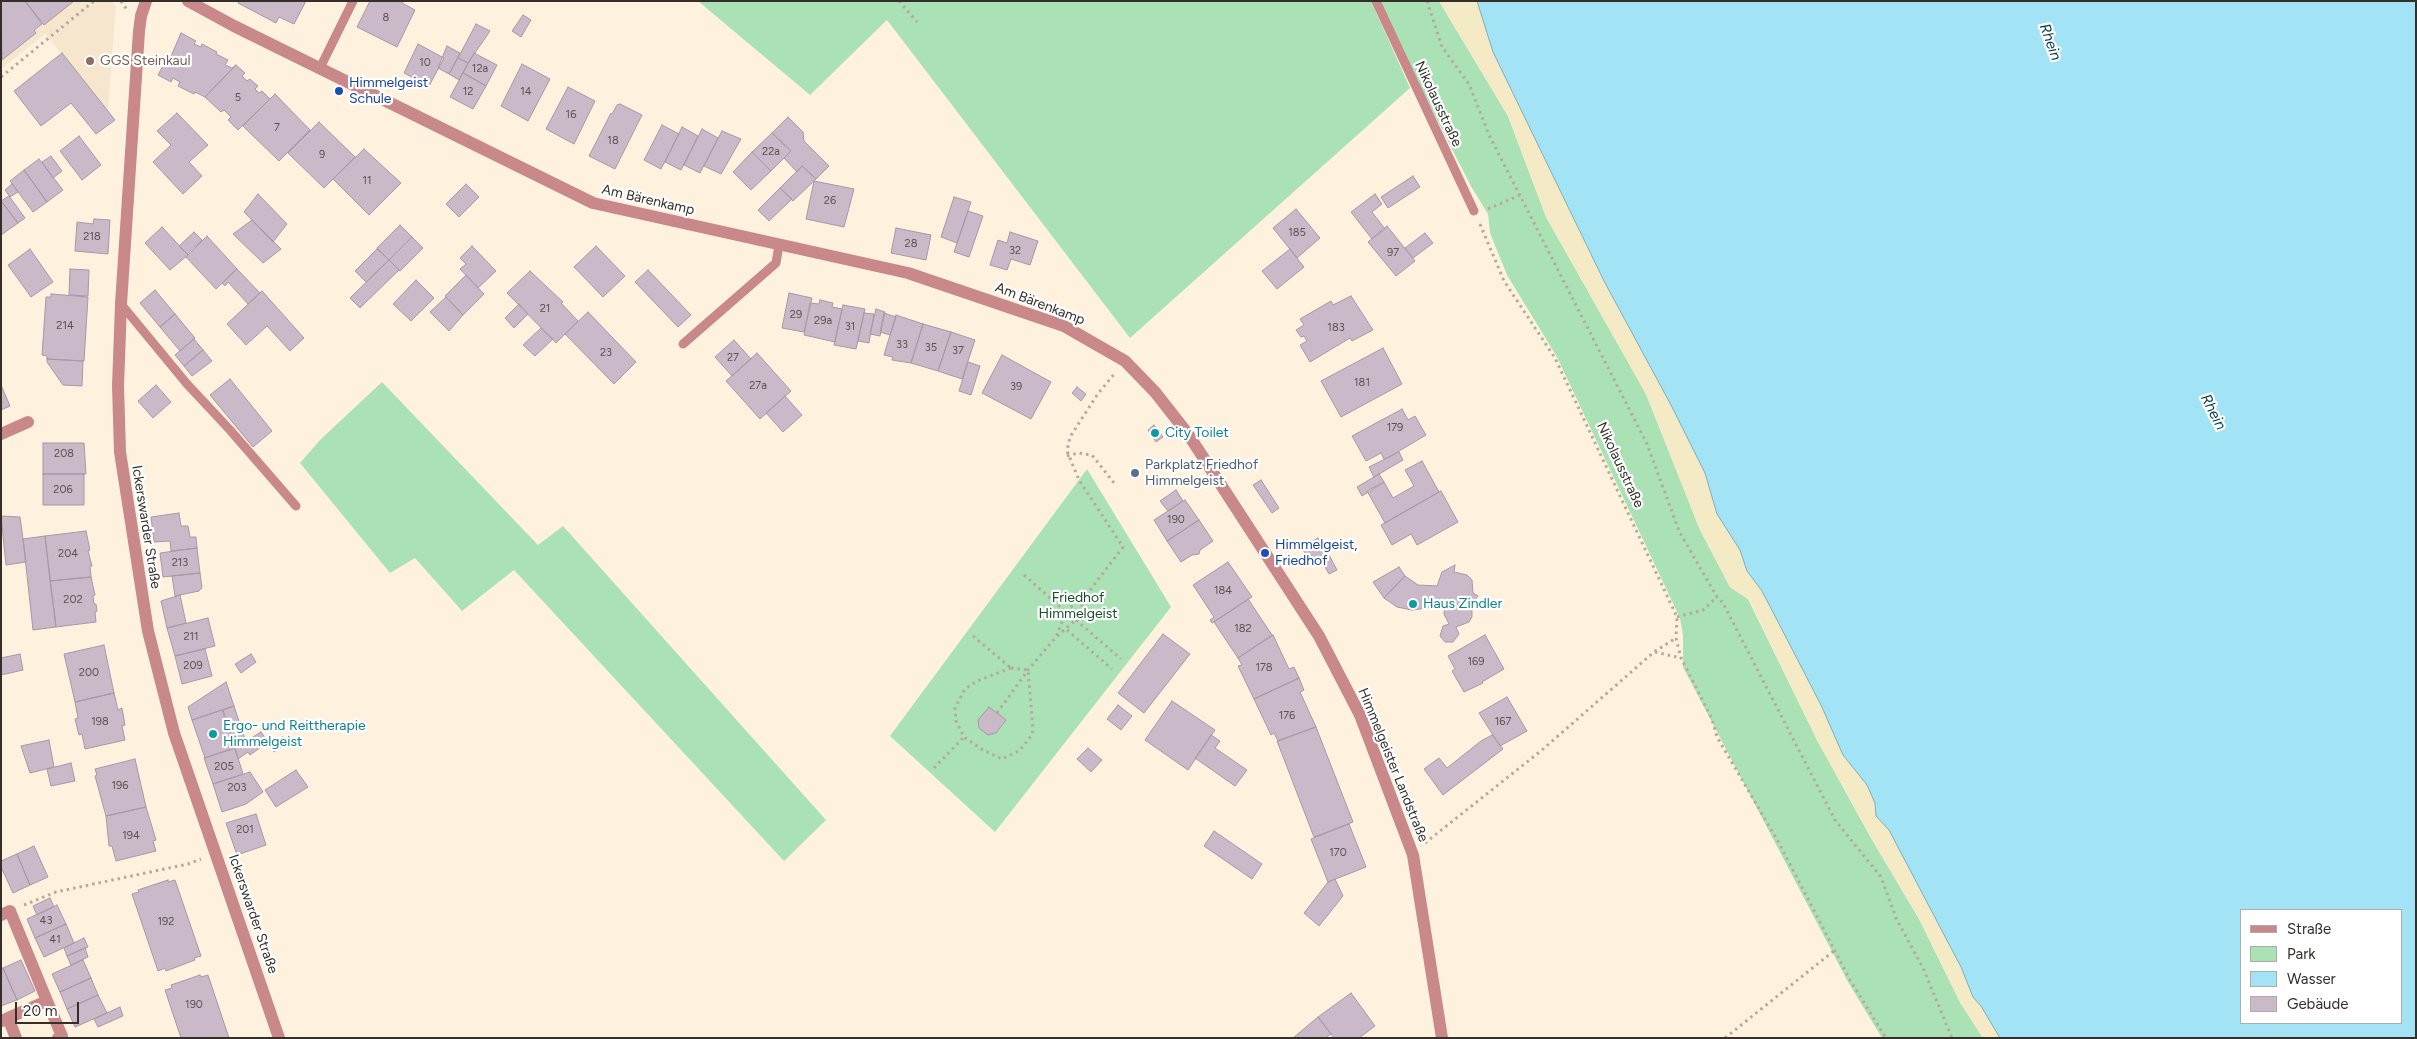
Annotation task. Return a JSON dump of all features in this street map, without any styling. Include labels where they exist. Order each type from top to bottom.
[{"type":"street","name":"Ickerswarder Straße","points":[[146,1],[139,31],[121,304],[118,386],[120,452],[138,579],[148,631],[174,733],[279,1038]]},
{"type":"street","name":"Am Bärenkamp","points":[[188,1],[593,204],[917,276],[1064,326],[1125,361]]},
{"type":"street","name":"Himmelgeister Landstraße","points":[[1125,361],[1155,392],[1188,434],[1319,636],[1360,716],[1413,855],[1442,1038]]},
{"type":"street","points":[[1,434],[28,422]]},
{"type":"street","points":[[5,913],[62,1036],[58,1038]]},
{"type":"street","points":[[16,1038],[4,1020],[47,1001]]},
{"type":"lane","points":[[320,68],[353,1]]},
{"type":"lane","name":"Nikolausstraße","points":[[1376,1],[1474,211]]},
{"type":"lane","points":[[683,344],[776,263],[779,244]]},
{"type":"lane","points":[[121,304],[187,384],[296,506]]},
{"type":"path","points":[[1,77],[94,1]]},
{"type":"path","points":[[898,1],[917,22]]},
{"type":"path","points":[[1427,1],[1442,47],[1469,84],[1489,135],[1647,444],[1679,530],[1717,597],[1723,603],[1835,820],[1881,877],[1896,918],[1923,968],[1952,1038]]},
{"type":"path","points":[[1489,209],[1520,195]]},
{"type":"path","name":"Nikolausstraße","points":[[1474,211],[1504,281],[1555,358],[1677,617],[1676,638],[1681,658],[1712,719],[1717,737],[1779,843],[1835,950],[1886,1038]]},
{"type":"path","points":[[997,713],[1028,670],[1056,637],[1067,630],[1076,620],[1087,594],[1123,548],[1079,480],[1067,456],[1067,446],[1070,437],[1097,396],[1125,361]]},
{"type":"path","points":[[1067,456],[1078,453],[1092,455],[1114,483]]},
{"type":"path","points":[[1024,574],[1066,612]]},
{"type":"path","points":[[1056,637],[1066,612],[1087,594]]},
{"type":"path","points":[[1677,617],[1703,610],[1717,597]]},
{"type":"path","points":[[1076,620],[1121,658]]},
{"type":"path","points":[[1067,630],[1112,669]]},
{"type":"path","points":[[973,636],[1011,668]]},
{"type":"path","points":[[1413,855],[1428,840],[1542,750],[1654,652],[1676,638]]},
{"type":"path","points":[[1654,652],[1681,658]]},
{"type":"path","points":[[1011,668],[1028,670],[1032,735],[1019,751],[1002,760],[994,757],[964,737],[958,728],[955,708],[965,689],[987,676],[1011,668]]},
{"type":"path","points":[[934,768],[964,737]]},
{"type":"path","points":[[5,913],[56,892],[188,864],[216,854]]},
{"type":"path","points":[[1725,1038],[1835,950]]},
{"type":"shaded area","name":"GGS Steinkaul","points":[[1,1],[112,1],[116,6],[108,111],[45,34],[1,69]]},
{"type":"green space","points":[[698,1],[1371,1],[1410,88],[1130,338],[887,20],[810,95]]},
{"type":"green space","points":[[1380,1],[1439,1],[1508,116],[1546,217],[1646,394],[1700,530],[1730,587],[1748,599],[1817,740],[1871,838],[1919,919],[1961,1004],[1983,1038],[1882,1038],[1848,982],[1683,667],[1683,635],[1680,618],[1557,357],[1507,275],[1490,233],[1488,214],[1472,188],[1420,87]]},
{"type":"green space","points":[[382,382],[538,545],[563,526],[826,820],[784,861],[514,570],[462,611],[415,558],[390,573],[300,463],[320,440]]},
{"type":"green space","name":"Friedhof Himmelgeist","points":[[1087,469],[1171,607],[995,832],[890,736]]},
{"type":"sand","points":[[1439,1],[1477,1],[1493,52],[1604,281],[1671,405],[1705,473],[1717,514],[1740,550],[1747,571],[1762,591],[1821,705],[1843,755],[1867,785],[1875,803],[1876,816],[1889,830],[1961,967],[1973,997],[1981,1006],[2000,1038],[1983,1038],[1961,1004],[1919,919],[1871,838],[1817,740],[1749,599],[1730,587],[1700,530],[1646,394],[1546,217],[1508,116]]},
{"type":"water","name":"Rhein","points":[[1477,1],[2416,1],[2416,1038],[2000,1038],[1981,1006],[1973,997],[1961,967],[1889,830],[1876,816],[1875,803],[1867,785],[1843,755],[1821,705],[1762,591],[1747,571],[1740,550],[1717,514],[1705,473],[1671,405],[1604,281],[1493,52]]},
{"type":"building","points":[[1,1],[25,1],[42,24],[34,30],[36,33],[2,60]]},
{"type":"building","points":[[25,1],[74,1],[44,25]]},
{"type":"building","points":[[239,1],[306,1],[294,24],[279,17],[276,23],[238,3]]},
{"type":"building","points":[[370,1],[403,1],[402,3],[415,10],[397,47],[357,27]]},
{"type":"building","points":[[523,15],[531,20],[521,37],[512,31]]},
{"type":"building","points":[[476,24],[490,31],[468,63],[458,58]]},
{"type":"building","points":[[181,33],[196,41],[194,44],[201,47],[202,44],[228,60],[225,65],[232,68],[236,65],[205,97],[178,86],[180,82],[173,78],[171,82],[158,75],[166,60],[169,61]]},
{"type":"building","points":[[418,44],[444,58],[429,86],[404,73]]},
{"type":"building","points":[[447,46],[460,53],[449,74],[438,68]]},
{"type":"building","points":[[62,53],[115,120],[96,134],[71,103],[41,126],[14,91]]},
{"type":"building","points":[[474,53],[497,65],[486,86],[463,73]]},
{"type":"building","points":[[458,58],[468,63],[459,80],[449,74]]},
{"type":"building","points":[[522,64],[550,79],[528,121],[501,106]]},
{"type":"building","points":[[236,65],[245,73],[242,76],[247,81],[250,79],[258,86],[255,89],[259,93],[262,91],[270,99],[238,130],[228,120],[231,117],[224,110],[221,112],[205,97]]},
{"type":"building","points":[[463,73],[486,86],[473,109],[450,97]]},
{"type":"building","points":[[568,87],[595,101],[574,144],[546,129]]},
{"type":"building","points":[[275,94],[310,130],[279,161],[243,126]]},
{"type":"building","points":[[620,104],[642,115],[615,169],[589,156],[611,113]]},
{"type":"building","points":[[177,113],[208,145],[189,162],[202,176],[183,194],[153,162],[171,145],[157,131]]},
{"type":"building","points":[[788,117],[803,132],[804,141],[829,166],[816,179],[802,166],[797,172],[784,158],[791,151],[772,133]]},
{"type":"building","points":[[319,122],[355,157],[324,188],[288,153]]},
{"type":"building","points":[[662,125],[679,134],[661,169],[644,160]]},
{"type":"building","points":[[682,127],[698,136],[681,170],[665,162]]},
{"type":"building","points":[[702,129],[718,138],[700,173],[684,165]]},
{"type":"building","points":[[722,131],[741,139],[721,174],[704,166]]},
{"type":"building","points":[[772,133],[791,151],[771,171],[752,152]]},
{"type":"building","points":[[79,136],[101,165],[82,180],[60,151]]},
{"type":"building","points":[[364,149],[401,183],[369,215],[333,179]]},
{"type":"building","points":[[752,152],[771,171],[751,190],[733,172]]},
{"type":"building","points":[[51,156],[62,171],[53,178],[42,162]]},
{"type":"building","points":[[39,159],[63,190],[47,202],[24,170]]},
{"type":"building","points":[[802,166],[816,179],[793,201],[780,188]]},
{"type":"building","points":[[24,170],[47,202],[33,212],[10,181]]},
{"type":"building","points":[[1413,176],[1420,187],[1388,208],[1381,197]]},
{"type":"building","points":[[814,181],[854,189],[844,227],[806,219]]},
{"type":"building","points":[[12,184],[18,192],[10,197],[5,190]]},
{"type":"building","points":[[466,184],[479,197],[459,217],[446,204]]},
{"type":"building","points":[[780,188],[792,199],[769,221],[758,210]]},
{"type":"building","points":[[258,194],[287,224],[273,242],[244,212]]},
{"type":"building","points":[[1375,194],[1382,204],[1372,212],[1385,229],[1372,239],[1351,212]]},
{"type":"building","points":[[9,196],[25,218],[18,223],[1,201]]},
{"type":"building","points":[[954,197],[971,202],[957,243],[941,237]]},
{"type":"building","points":[[1,201],[18,223],[1,235]]},
{"type":"building","points":[[1296,209],[1320,238],[1297,258],[1273,228]]},
{"type":"building","points":[[968,211],[983,216],[969,257],[954,252]]},
{"type":"building","points":[[94,219],[110,220],[108,254],[75,251],[77,222],[93,224]]},
{"type":"building","points":[[252,220],[281,249],[263,263],[233,234]]},
{"type":"building","points":[[400,225],[412,237],[389,260],[377,248]]},
{"type":"building","points":[[1387,226],[1415,261],[1396,276],[1368,242]]},
{"type":"building","points":[[162,227],[188,255],[170,270],[145,243]]},
{"type":"building","points":[[896,228],[931,235],[926,260],[891,253]]},
{"type":"building","points":[[194,232],[202,240],[187,254],[179,246]]},
{"type":"building","points":[[1010,232],[1038,241],[1030,265],[1011,259],[1007,270],[990,265],[998,240],[1007,243]]},
{"type":"building","points":[[1425,233],[1433,243],[1413,258],[1405,248]]},
{"type":"building","points":[[207,236],[237,269],[216,289],[186,257]]},
{"type":"building","points":[[412,237],[423,248],[400,271],[389,260]]},
{"type":"building","points":[[472,246],[496,271],[478,288],[460,269],[466,264],[460,258]]},
{"type":"building","points":[[596,246],[625,276],[603,297],[574,267]]},
{"type":"building","points":[[30,249],[53,282],[31,297],[8,265]]},
{"type":"building","points":[[377,249],[389,260],[366,282],[355,271]]},
{"type":"building","points":[[1290,249],[1304,267],[1277,289],[1262,271]]},
{"type":"building","points":[[389,260],[399,270],[360,308],[350,298]]},
{"type":"building","points":[[70,269],[89,270],[88,296],[69,295]]},
{"type":"building","points":[[237,269],[260,293],[248,304],[228,282],[225,286],[222,283]]},
{"type":"building","points":[[648,270],[691,315],[678,327],[635,282]]},
{"type":"building","points":[[530,271],[563,302],[561,303],[578,321],[556,343],[507,293]]},
{"type":"building","points":[[466,275],[484,294],[463,315],[445,296]]},
{"type":"building","points":[[416,280],[434,298],[411,321],[393,304]]},
{"type":"building","points":[[155,290],[175,314],[160,327],[140,303]]},
{"type":"building","points":[[262,291],[304,338],[290,351],[267,326],[246,345],[227,324]]},
{"type":"building","points":[[789,293],[812,298],[804,332],[782,328]]},
{"type":"building","points":[[51,294],[88,297],[84,361],[47,359],[47,356],[42,355],[46,297],[51,297]]},
{"type":"building","points":[[1351,296],[1373,330],[1352,341],[1350,338],[1310,362],[1300,345],[1307,341],[1296,330],[1304,325],[1300,319],[1331,301],[1333,305]]},
{"type":"building","points":[[446,297],[463,315],[449,331],[430,312]]},
{"type":"building","points":[[820,300],[833,303],[832,307],[842,309],[835,342],[804,335],[810,303],[819,304]]},
{"type":"building","points":[[519,304],[528,314],[514,328],[505,318]]},
{"type":"building","points":[[843,305],[865,309],[856,349],[834,345]]},
{"type":"building","points":[[876,309],[885,312],[880,336],[870,334]]},
{"type":"building","points":[[588,312],[636,362],[614,384],[565,334]]},
{"type":"building","points":[[864,313],[874,314],[869,343],[858,341]]},
{"type":"building","points":[[884,313],[896,317],[890,335],[880,332]]},
{"type":"building","points":[[175,314],[195,338],[180,351],[160,327]]},
{"type":"building","points":[[896,315],[923,324],[911,363],[892,360],[893,357],[884,355]]},
{"type":"building","points":[[923,324],[951,332],[938,371],[911,363]]},
{"type":"building","points":[[541,328],[553,339],[535,356],[523,345]]},
{"type":"building","points":[[951,332],[975,340],[962,379],[938,371]]},
{"type":"building","points":[[194,339],[203,350],[184,366],[175,355]]},
{"type":"building","points":[[734,340],[751,359],[732,376],[715,357]]},
{"type":"building","points":[[1383,348],[1402,384],[1341,417],[1321,381]]},
{"type":"building","points":[[203,350],[212,361],[192,376],[184,366]]},
{"type":"building","points":[[757,353],[791,391],[760,419],[726,381]]},
{"type":"building","points":[[1002,355],[1051,382],[1031,419],[982,393]]},
{"type":"building","points":[[47,359],[83,361],[82,386],[63,385],[47,362]]},
{"type":"building","points":[[968,362],[980,366],[971,395],[959,391]]},
{"type":"building","points":[[230,379],[272,431],[253,447],[210,395]]},
{"type":"building","points":[[1,385],[10,406],[1,410]]},
{"type":"building","points":[[156,385],[171,402],[153,418],[138,401]]},
{"type":"building","points":[[1077,387],[1086,394],[1081,401],[1072,393]]},
{"type":"building","points":[[785,396],[802,415],[783,432],[766,413]]},
{"type":"building","points":[[1402,409],[1408,420],[1415,416],[1426,435],[1389,457],[1384,459],[1381,453],[1366,461],[1352,436]]},
{"type":"building","name":"City Toilet","points":[[1154,425],[1163,437],[1156,442],[1148,430]]},
{"type":"building","points":[[43,443],[84,443],[86,474],[43,474]]},
{"type":"building","points":[[1399,452],[1403,460],[1374,477],[1369,467]]},
{"type":"building","points":[[1422,461],[1439,492],[1385,523],[1367,491],[1384,482],[1393,498],[1414,486],[1405,470]]},
{"type":"building","points":[[43,474],[84,474],[84,505],[43,505]]},
{"type":"building","points":[[1379,474],[1384,482],[1362,496],[1357,487]]},
{"type":"building","points":[[1261,480],[1279,508],[1272,513],[1253,485]]},
{"type":"building","points":[[1176,490],[1183,501],[1168,511],[1160,501]]},
{"type":"building","points":[[1441,491],[1458,522],[1417,545],[1411,534],[1392,545],[1381,525]]},
{"type":"building","points":[[1185,500],[1199,520],[1167,541],[1154,520]]},
{"type":"building","points":[[179,513],[181,526],[188,526],[190,537],[196,537],[197,548],[171,551],[170,541],[154,542],[151,517]]},
{"type":"building","points":[[1,516],[20,517],[26,562],[6,565]]},
{"type":"building","points":[[1199,520],[1213,541],[1200,550],[1199,554],[1192,555],[1181,562],[1167,541]]},
{"type":"building","points":[[86,531],[92,566],[90,566],[91,577],[50,581],[45,536]]},
{"type":"building","points":[[45,536],[56,627],[33,630],[23,539]]},
{"type":"building","points":[[1318,538],[1327,554],[1311,564],[1302,548]]},
{"type":"building","points":[[197,548],[200,573],[163,577],[160,553]]},
{"type":"building","points":[[1329,555],[1337,570],[1329,574],[1321,560]]},
{"type":"building","points":[[1228,562],[1252,597],[1212,623],[1210,620],[1214,617],[1193,585]]},
{"type":"building","name":"Haus Zindler","points":[[1455,565],[1454,572],[1467,575],[1472,580],[1473,593],[1478,596],[1472,604],[1472,617],[1469,622],[1456,627],[1459,634],[1453,642],[1445,642],[1440,636],[1443,626],[1449,624],[1444,614],[1445,604],[1441,600],[1428,608],[1412,610],[1397,607],[1384,598],[1405,576],[1418,585],[1437,586],[1442,572]]},
{"type":"building","name":"Haus Zindler","points":[[1399,567],[1405,576],[1384,598],[1373,582]]},
{"type":"building","points":[[200,573],[202,588],[199,591],[175,596],[172,576]]},
{"type":"building","points":[[91,577],[95,595],[93,596],[94,604],[96,604],[97,611],[95,612],[96,622],[56,627],[50,581]]},
{"type":"building","points":[[180,595],[186,623],[167,628],[161,601]]},
{"type":"building","points":[[1248,599],[1272,635],[1238,658],[1214,622]]},
{"type":"building","points":[[208,618],[215,646],[175,656],[167,628]]},
{"type":"building","points":[[1163,634],[1190,654],[1144,713],[1118,693]]},
{"type":"building","points":[[1273,635],[1289,669],[1294,667],[1299,678],[1254,699],[1238,666],[1242,665],[1238,658]]},
{"type":"building","points":[[1485,635],[1504,669],[1483,683],[1464,692],[1452,671],[1455,669],[1448,656]]},
{"type":"building","points":[[104,645],[114,693],[75,702],[64,654]]},
{"type":"building","points":[[205,649],[212,676],[182,684],[175,656]]},
{"type":"building","points":[[20,654],[23,670],[1,675],[1,658]]},
{"type":"building","points":[[251,654],[256,662],[241,673],[235,664]]},
{"type":"building","points":[[1299,678],[1304,690],[1300,692],[1316,727],[1278,741],[1274,733],[1271,735],[1254,699]]},
{"type":"building","points":[[226,682],[234,706],[192,720],[188,707]]},
{"type":"building","points":[[114,693],[118,710],[122,708],[125,725],[122,726],[125,740],[85,749],[82,734],[79,735],[75,719],[78,718],[75,702]]},
{"type":"building","points":[[1507,697],[1527,731],[1500,746],[1479,713]]},
{"type":"building","points":[[1172,701],[1215,730],[1188,770],[1145,740]]},
{"type":"building","points":[[1118,705],[1132,716],[1121,730],[1107,719]]},
{"type":"building","points":[[234,706],[246,742],[235,748],[223,710]]},
{"type":"building","points":[[989,707],[1006,720],[996,733],[988,735],[979,728],[978,720]]},
{"type":"building","name":"Ergo- und Reittherapie Himmelgeist","points":[[222,710],[235,748],[205,758],[192,720]]},
{"type":"building","points":[[1316,727],[1353,822],[1314,837],[1277,741]]},
{"type":"building","points":[[261,732],[268,742],[250,755],[248,752],[238,759],[235,748]]},
{"type":"building","points":[[1211,735],[1220,741],[1215,748],[1247,770],[1235,786],[1195,758]]},
{"type":"building","points":[[1492,735],[1503,749],[1443,795],[1424,769],[1439,758],[1447,768],[1481,741]]},
{"type":"building","points":[[283,737],[287,743],[274,752],[270,745]]},
{"type":"building","points":[[49,740],[54,767],[30,773],[21,746]]},
{"type":"building","points":[[235,748],[243,774],[213,784],[204,758]]},
{"type":"building","points":[[1088,748],[1102,760],[1091,772],[1077,759]]},
{"type":"building","points":[[135,759],[146,807],[106,816],[95,776],[97,775],[95,769]]},
{"type":"building","points":[[71,763],[75,781],[51,786],[47,769]]},
{"type":"building","points":[[296,770],[308,787],[276,807],[265,790]]},
{"type":"building","points":[[250,772],[263,792],[246,804],[222,812],[213,784]]},
{"type":"building","points":[[146,807],[156,840],[153,841],[156,851],[116,861],[112,846],[109,846],[106,816]]},
{"type":"building","points":[[256,814],[266,845],[237,855],[226,823]]},
{"type":"building","points":[[1349,824],[1366,867],[1328,882],[1311,839]]},
{"type":"building","points":[[1214,831],[1262,864],[1252,879],[1204,846]]},
{"type":"building","points":[[34,846],[48,877],[30,885],[17,854]]},
{"type":"building","points":[[17,854],[30,885],[13,893],[1,867],[1,861]]},
{"type":"building","points":[[1335,879],[1343,896],[1319,926],[1304,913],[1328,882]]},
{"type":"building","points":[[168,880],[168,882],[175,880],[201,956],[166,971],[165,968],[158,971],[132,894],[139,892],[138,890]]},
{"type":"building","points":[[50,898],[54,907],[37,915],[33,906]]},
{"type":"building","points":[[57,905],[66,924],[35,938],[27,919]]},
{"type":"building","points":[[66,924],[74,943],[44,957],[35,938]]},
{"type":"building","points":[[84,938],[88,947],[67,956],[64,948]]},
{"type":"building","points":[[85,948],[88,957],[71,965],[67,956]]},
{"type":"building","points":[[21,960],[35,991],[17,1000],[3,968]]},
{"type":"building","points":[[83,960],[91,978],[60,992],[52,974]]},
{"type":"building","points":[[3,968],[17,1000],[1,1006],[1,969]]},
{"type":"building","points":[[200,975],[201,977],[208,975],[229,1038],[181,1038],[165,990],[172,988],[171,985]]},
{"type":"building","points":[[91,978],[98,995],[67,1009],[60,992]]},
{"type":"building","points":[[1351,993],[1375,1026],[1359,1038],[1334,1038],[1318,1017]]},
{"type":"building","points":[[98,995],[107,1013],[75,1027],[67,1009]]},
{"type":"building","points":[[120,1007],[123,1016],[98,1027],[94,1019]]},
{"type":"building","points":[[1318,1017],[1331,1034],[1325,1038],[1293,1038]]},
{"type":"place","name":"GGS Steinkaul","points":[[90,61]]},
{"type":"place","name":"Himmelgeist Schule","points":[[339,91]]},
{"type":"place","name":"City Toilet","points":[[1155,433]]},
{"type":"place","name":"Parkplatz Friedhof Himmelgeist","points":[[1135,473]]},
{"type":"place","name":"Himmelgeist, Friedhof","points":[[1265,553]]},
{"type":"place","name":"Haus Zindler","points":[[1413,604]]},
{"type":"place","name":"Ergo- und Reittherapie Himmelgeist","points":[[213,734]]}]
